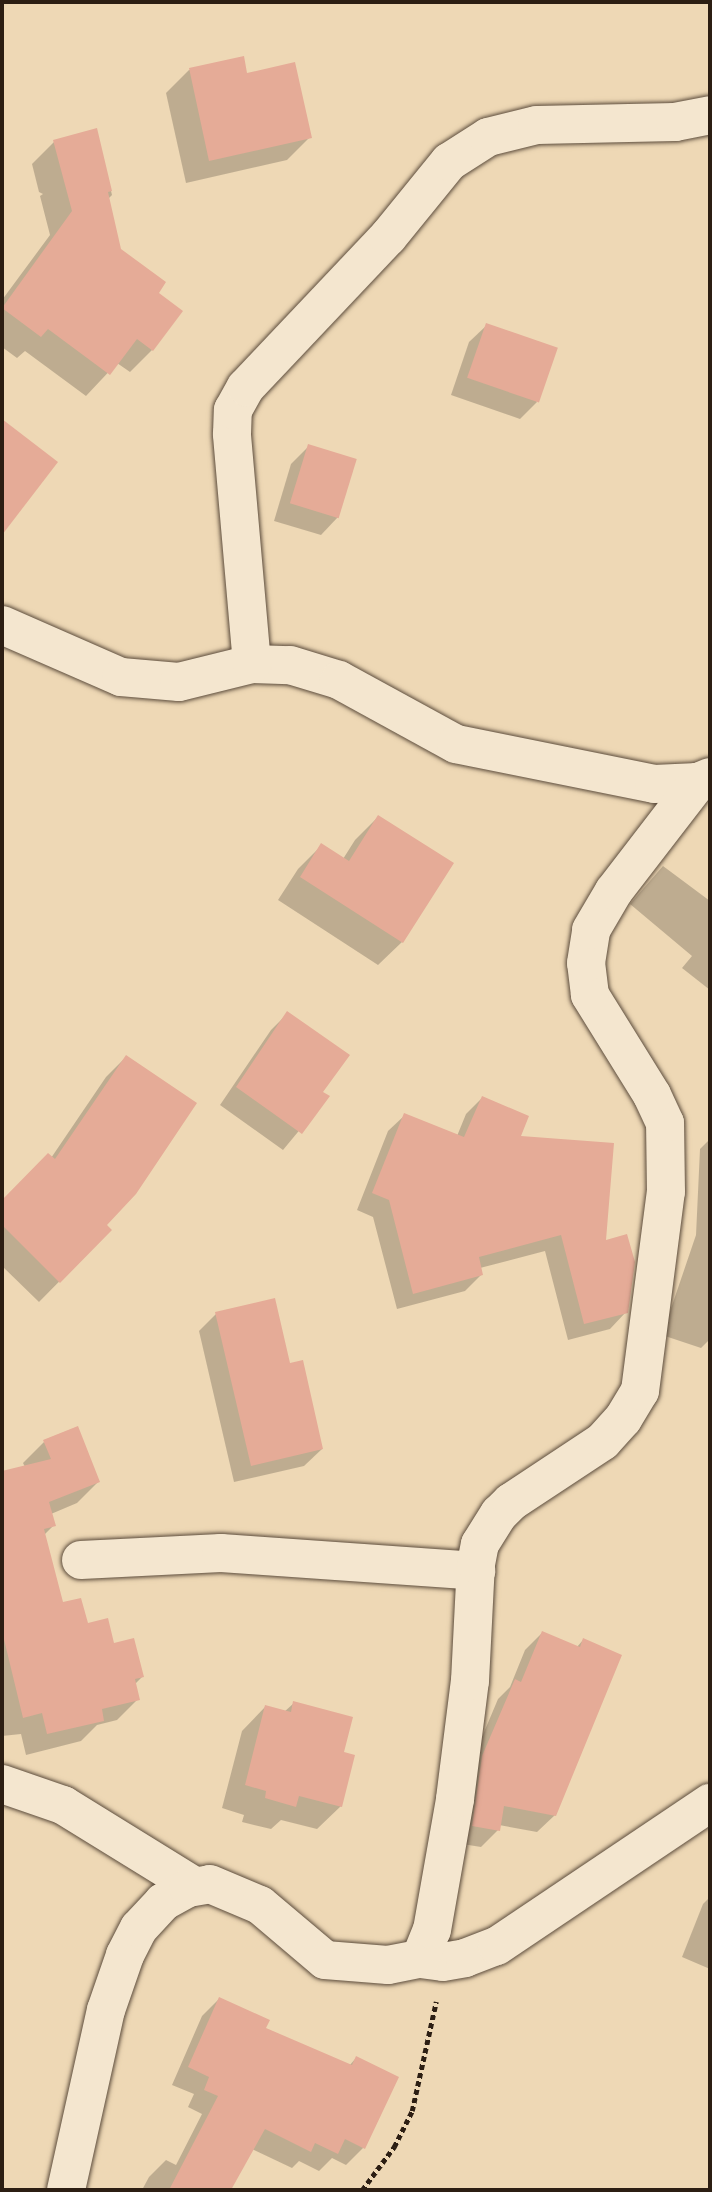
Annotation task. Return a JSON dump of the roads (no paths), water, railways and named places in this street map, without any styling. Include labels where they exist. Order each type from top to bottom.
[{"type":"street","points":[[252,664],[232,433],[233,410],[246,387],[388,237],[449,162],[488,137],[537,124],[675,122],[710,115]]},
{"type":"street","points":[[2,625],[121,677],[179,681],[252,664],[290,665],[339,680],[456,744],[653,785],[704,780]]},
{"type":"street","points":[[432,1960],[432,1930],[455,1799],[470,1681],[475,1572],[480,1544],[499,1514],[511,1502],[603,1441],[623,1419],[640,1391],[666,1192],[665,1123],[652,1095],[590,995],[586,963],[591,930],[614,891],[704,780]]},
{"type":"street","points":[[81,1560],[221,1553],[475,1572]]},
{"type":"street","points":[[2,1784],[63,1805],[194,1885],[217,1886],[260,1905],[325,1961],[388,1965],[432,1960],[497,1945],[710,1803]]},
{"type":"street","points":[[66,2190],[106,2010],[125,1955],[149,1915],[163,1902],[194,1885]]}]
